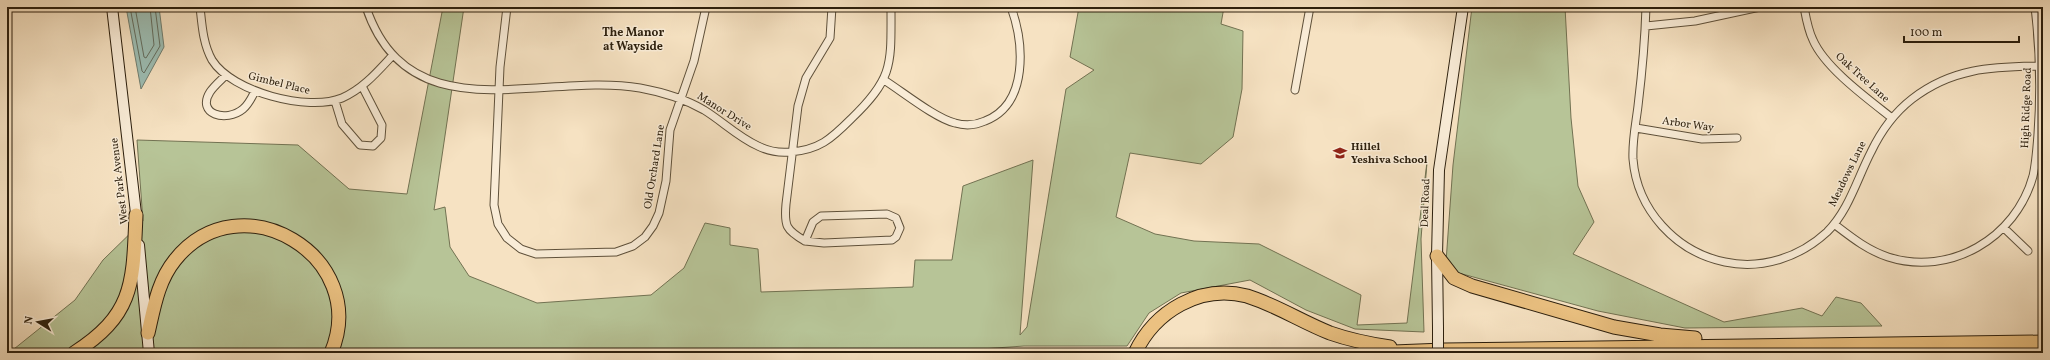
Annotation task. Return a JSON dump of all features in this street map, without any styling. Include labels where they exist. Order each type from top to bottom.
[{"type":"highway","points":[[74,353],[103,332],[124,304],[132,277],[136,215]]},
{"type":"highway","points":[[148,333],[161,284],[167,272],[182,252],[204,236],[218,231],[232,227],[256,226],[270,229],[290,237],[309,251],[323,268],[330,281],[337,308],[337,328],[331,353]]},
{"type":"highway","points":[[1437,256],[1446,269],[1458,281],[1546,309],[1635,332],[1734,345]]},
{"type":"highway","points":[[1135,353],[1146,333],[1163,315],[1183,303],[1202,296],[1228,294],[1257,300],[1330,333],[1348,339],[1415,350]]},
{"type":"highway","points":[[1368,353],[1415,350],[2043,342]]},
{"type":"street","name":"West Park Avenue","points":[[112,7],[136,215],[149,353]]},
{"type":"street","name":"Gimbel Place","points":[[200,7],[205,44],[209,55],[225,76],[243,87],[256,91],[307,103],[334,101],[362,86],[393,55]]},
{"type":"street","name":"Manor Drive","points":[[366,7],[377,32],[393,55],[416,73],[439,83],[463,89],[499,90],[601,84],[624,85],[657,91],[680,99],[704,110],[758,146],[778,152],[808,150],[830,139],[868,103],[884,80],[891,52],[891,7]]},
{"type":"street","name":"Old Orchard Lane","points":[[507,7],[499,90],[494,204],[495,216],[503,233],[512,243],[528,252],[545,256],[616,252],[633,246],[648,234],[659,213],[666,180],[670,130],[694,61],[706,7]]},
{"type":"street","points":[[805,241],[813,222],[817,218],[825,215],[887,214],[896,218],[900,228],[896,237],[887,242],[824,243],[805,241],[788,229],[785,219],[798,106],[802,87],[809,71],[830,38],[832,7]]},
{"type":"street","points":[[884,80],[943,118],[955,123],[981,123],[996,116],[1005,108],[1012,96],[1019,74],[1018,32],[1011,7]]},
{"type":"street","points":[[1295,90],[1310,7]]},
{"type":"street","name":"Deal Road","points":[[1438,353],[1437,256],[1439,170],[1463,7]]},
{"type":"street","name":"Meadows Lane","points":[[1646,7],[1646,26],[1636,128],[1633,142],[1635,169],[1639,186],[1647,205],[1670,234],[1702,255],[1734,263],[1772,262],[1806,248],[1834,224],[1847,205],[1878,138],[1892,118],[1921,93],[1957,74],[1989,67],[2039,66]]},
{"type":"street","points":[[1646,26],[1695,21],[1760,7]]},
{"type":"street","name":"Oak Tree Lane","points":[[1804,7],[1812,39],[1821,54],[1831,66],[1892,118]]},
{"type":"street","name":"High Ridge Road","points":[[1834,224],[1863,246],[1877,253],[1898,260],[1920,262],[1936,261],[1964,254],[1991,239],[2004,228],[2023,201],[2033,176],[2039,116],[2039,66],[2035,7]]},
{"type":"street","points":[[225,76],[214,86],[207,97],[208,107],[214,115],[225,117],[237,113],[247,105],[256,91]]},
{"type":"street","points":[[334,101],[344,128],[360,145],[373,146],[381,138],[382,125],[362,86]]},
{"type":"street","name":"Arbor Way","points":[[1636,128],[1702,139],[1737,138]]},
{"type":"street","points":[[2004,228],[2028,251]]},
{"type":"green space","points":[[443,7],[464,7],[434,210],[445,207],[450,247],[469,276],[537,303],[651,295],[684,268],[705,223],[730,228],[730,245],[758,249],[761,292],[913,287],[915,260],[952,260],[963,186],[1033,160],[1020,335],[1027,327],[1066,89],[1094,70],[1070,57],[1079,7],[1224,7],[1221,24],[1243,31],[1242,89],[1233,137],[1201,164],[1130,153],[1116,217],[1155,234],[1194,241],[1259,244],[1361,295],[1357,325],[1407,323],[1427,162],[1421,239],[1424,332],[1355,329],[1306,310],[1250,280],[1181,293],[1149,313],[1127,346],[1024,346],[924,353],[9,353],[75,300],[103,260],[143,221],[137,140],[298,145],[349,189],[407,194]]},
{"type":"green space","points":[[1472,7],[1565,7],[1571,118],[1578,186],[1594,222],[1573,254],[1724,322],[1802,308],[1822,316],[1836,297],[1861,303],[1882,326],[1685,328],[1598,311],[1455,272],[1446,262],[1453,165]]},
{"type":"water","points":[[126,7],[159,7],[164,47],[141,89]]},
{"type":"place","name":"Hillel Yeshiva School","points":[[1340,153]]},
{"type":"district","name":"The Manor at Wayside","points":[[633,40]]}]
